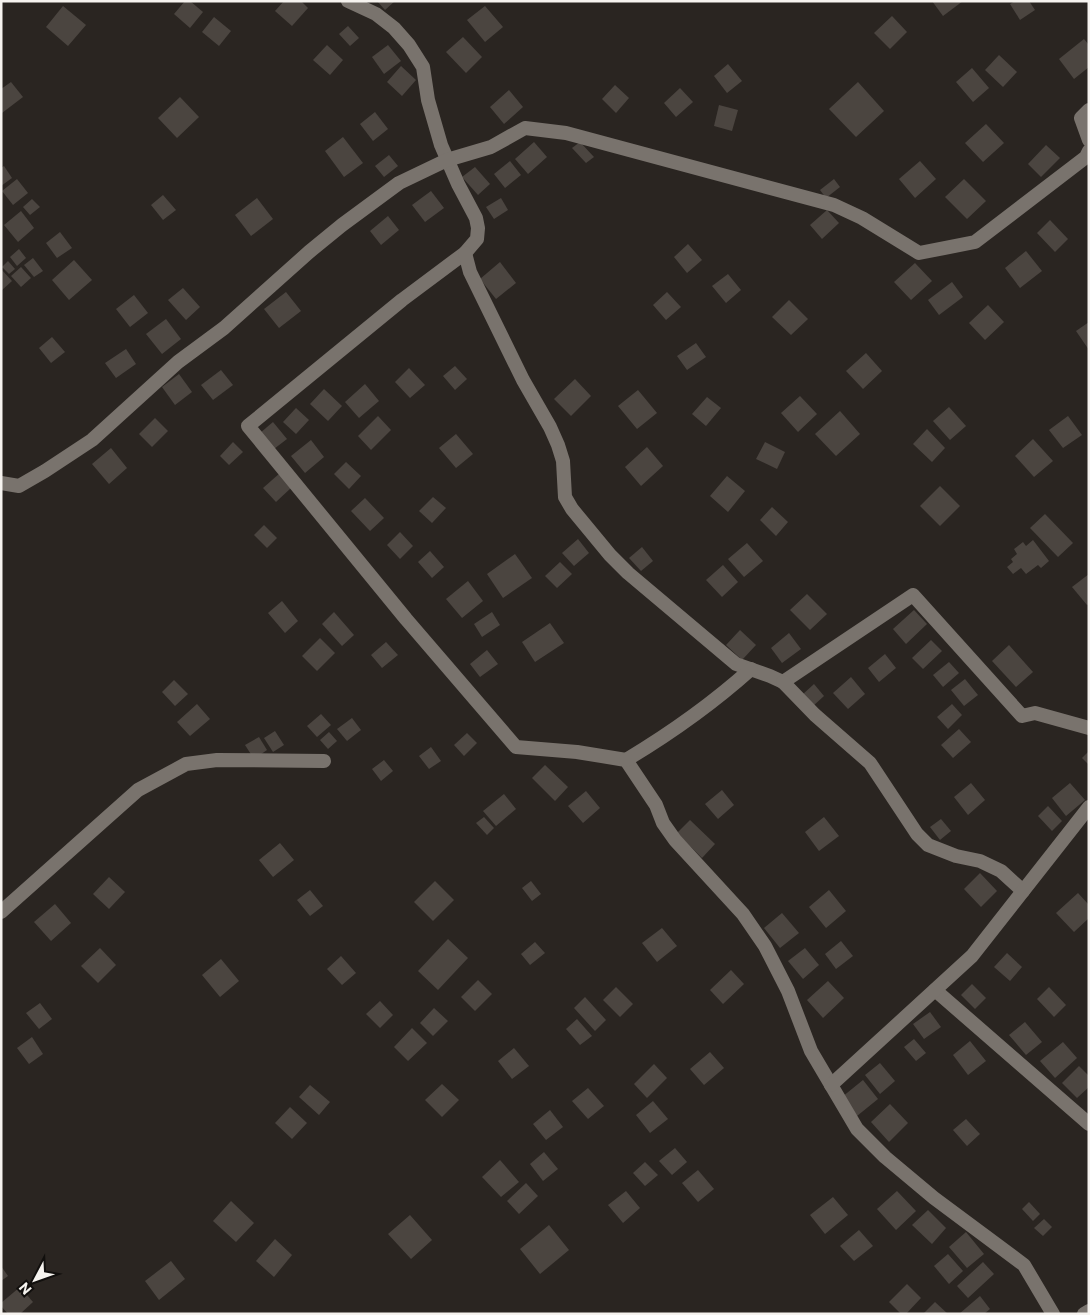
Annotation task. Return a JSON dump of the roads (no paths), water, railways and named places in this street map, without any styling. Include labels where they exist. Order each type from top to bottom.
[{"type":"street","points":[[348,1],[376,14],[394,28],[414,52],[423,67],[434,124],[448,160],[476,218],[478,228],[477,239],[465,254],[402,300],[248,426],[400,612],[516,747],[577,752],[626,760],[671,733],[700,712],[751,669]]},
{"type":"street","points":[[1089,110],[1081,118],[1089,140]]},
{"type":"street","points":[[1,483],[19,486],[46,471],[92,440],[178,362],[224,328],[342,225],[399,183],[448,160],[491,147],[525,128],[566,133],[834,205],[862,218],[919,253],[975,242],[1086,157],[1089,151]]},
{"type":"street","points":[[465,254],[470,272],[523,380],[558,445],[563,461],[565,497],[572,509],[610,555],[628,573],[736,664],[783,682],[815,716],[870,763],[917,834],[928,845],[956,856],[980,861],[1001,872],[1023,891]]},
{"type":"street","points":[[783,682],[913,595],[1022,716],[1035,713],[1089,728]]},
{"type":"street","points":[[1,912],[138,790],[186,764],[217,760],[324,760]]},
{"type":"street","points":[[626,760],[656,805],[663,823],[675,840],[743,914],[764,946],[788,991],[811,1050],[857,1128],[885,1157],[934,1198],[1024,1265],[1053,1314]]},
{"type":"street","points":[[831,1085],[972,956],[1089,807]]},
{"type":"street","points":[[935,990],[1089,1124]]},
{"type":"street","points":[[1084,1314],[1089,1311]]}]
